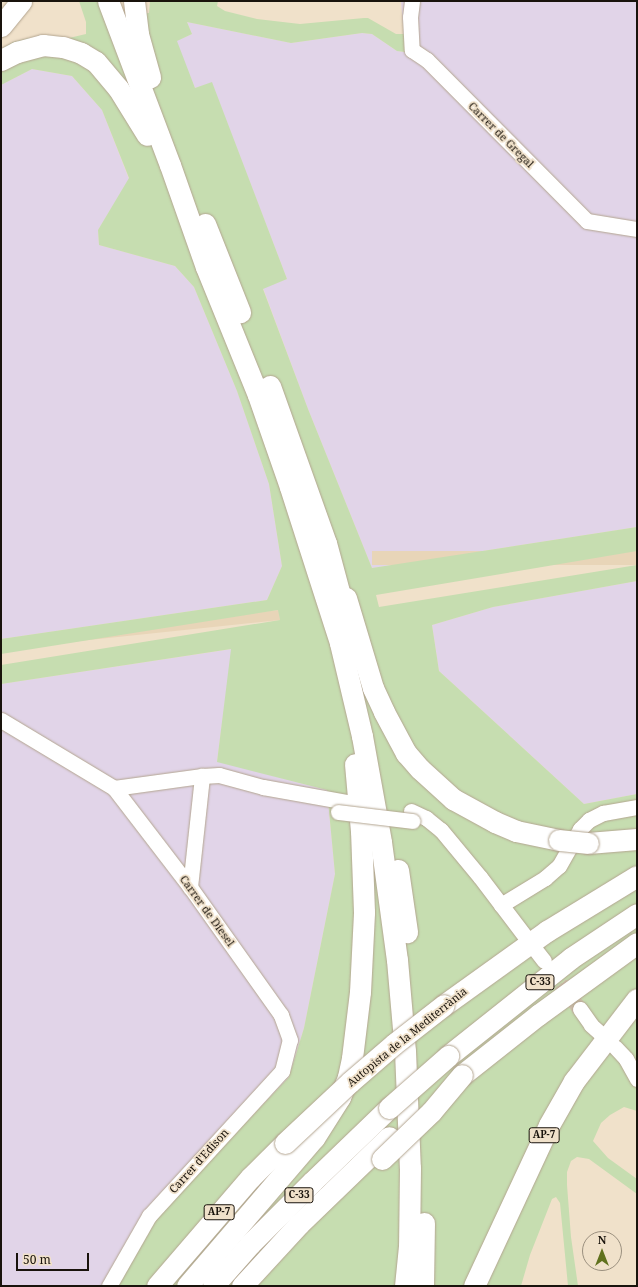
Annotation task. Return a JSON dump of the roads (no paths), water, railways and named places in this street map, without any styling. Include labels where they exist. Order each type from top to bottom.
[{"type":"highway","points":[[1,26],[21,1]]},
{"type":"highway","points":[[108,1],[206,268],[258,395],[302,523],[340,642],[371,780],[397,960],[405,1051],[410,1168],[409,1246],[405,1286]]},
{"type":"highway","points":[[134,1],[138,34],[147,69],[178,155],[283,421],[341,582],[373,688],[393,731],[406,753],[420,769],[453,799],[516,831],[559,840],[588,843],[637,839]]},
{"type":"highway","points":[[1,60],[23,49],[43,45],[63,47],[81,53],[96,62],[118,88],[133,110],[186,212]]},
{"type":"highway","points":[[326,543],[374,734],[404,900],[419,1044],[424,1206],[423,1286]]},
{"type":"highway","points":[[187,1286],[314,1138],[340,1097],[348,1077],[352,1058],[359,1005],[364,912],[361,831],[352,736],[325,598]]},
{"type":"highway","name":"Autopista de la Mediterrània","points":[[157,1286],[244,1184],[350,1082],[394,1044],[444,1005],[547,931],[637,876]]},
{"type":"highway","name":"C-33","points":[[213,1286],[250,1244],[312,1182],[389,1108],[448,1056],[548,975],[637,914]]},
{"type":"highway","name":"C-33","points":[[242,1286],[299,1224],[388,1137],[538,1014],[637,944]]},
{"type":"highway","name":"AP-7","points":[[474,1286],[549,1126],[574,1082],[637,998]]},
{"type":"highway","points":[[261,1286],[288,1254],[431,1112],[462,1075]]},
{"type":"highway","points":[[416,1286],[424,1245]]},
{"type":"street","name":"Carrer de Gregal","points":[[412,1],[410,17],[412,50],[427,60],[587,221],[637,229]]},
{"type":"street","points":[[1,720],[114,788],[202,776],[229,777],[263,787],[411,816],[468,864],[480,877],[524,935]]},
{"type":"street","points":[[190,887],[202,776]]},
{"type":"street","points":[[263,787],[286,797],[338,812],[411,816]]},
{"type":"street","name":"Carrer de Diesel","points":[[114,788],[190,887],[281,1014],[290,1040]]},
{"type":"street","points":[[501,904],[522,893],[553,871],[561,862],[580,829],[589,820],[603,813],[637,808]]},
{"type":"street","points":[[534,948],[544,961]]},
{"type":"street","points":[[580,1009],[591,1025],[600,1033]]},
{"type":"street","name":"Carrer d'Edison","points":[[109,1286],[149,1216],[282,1071],[290,1040]]},
{"type":"street","points":[[615,1047],[626,1059],[637,1079]]},
{"type":"tunnel","points":[[547,965],[580,1009]]}]
